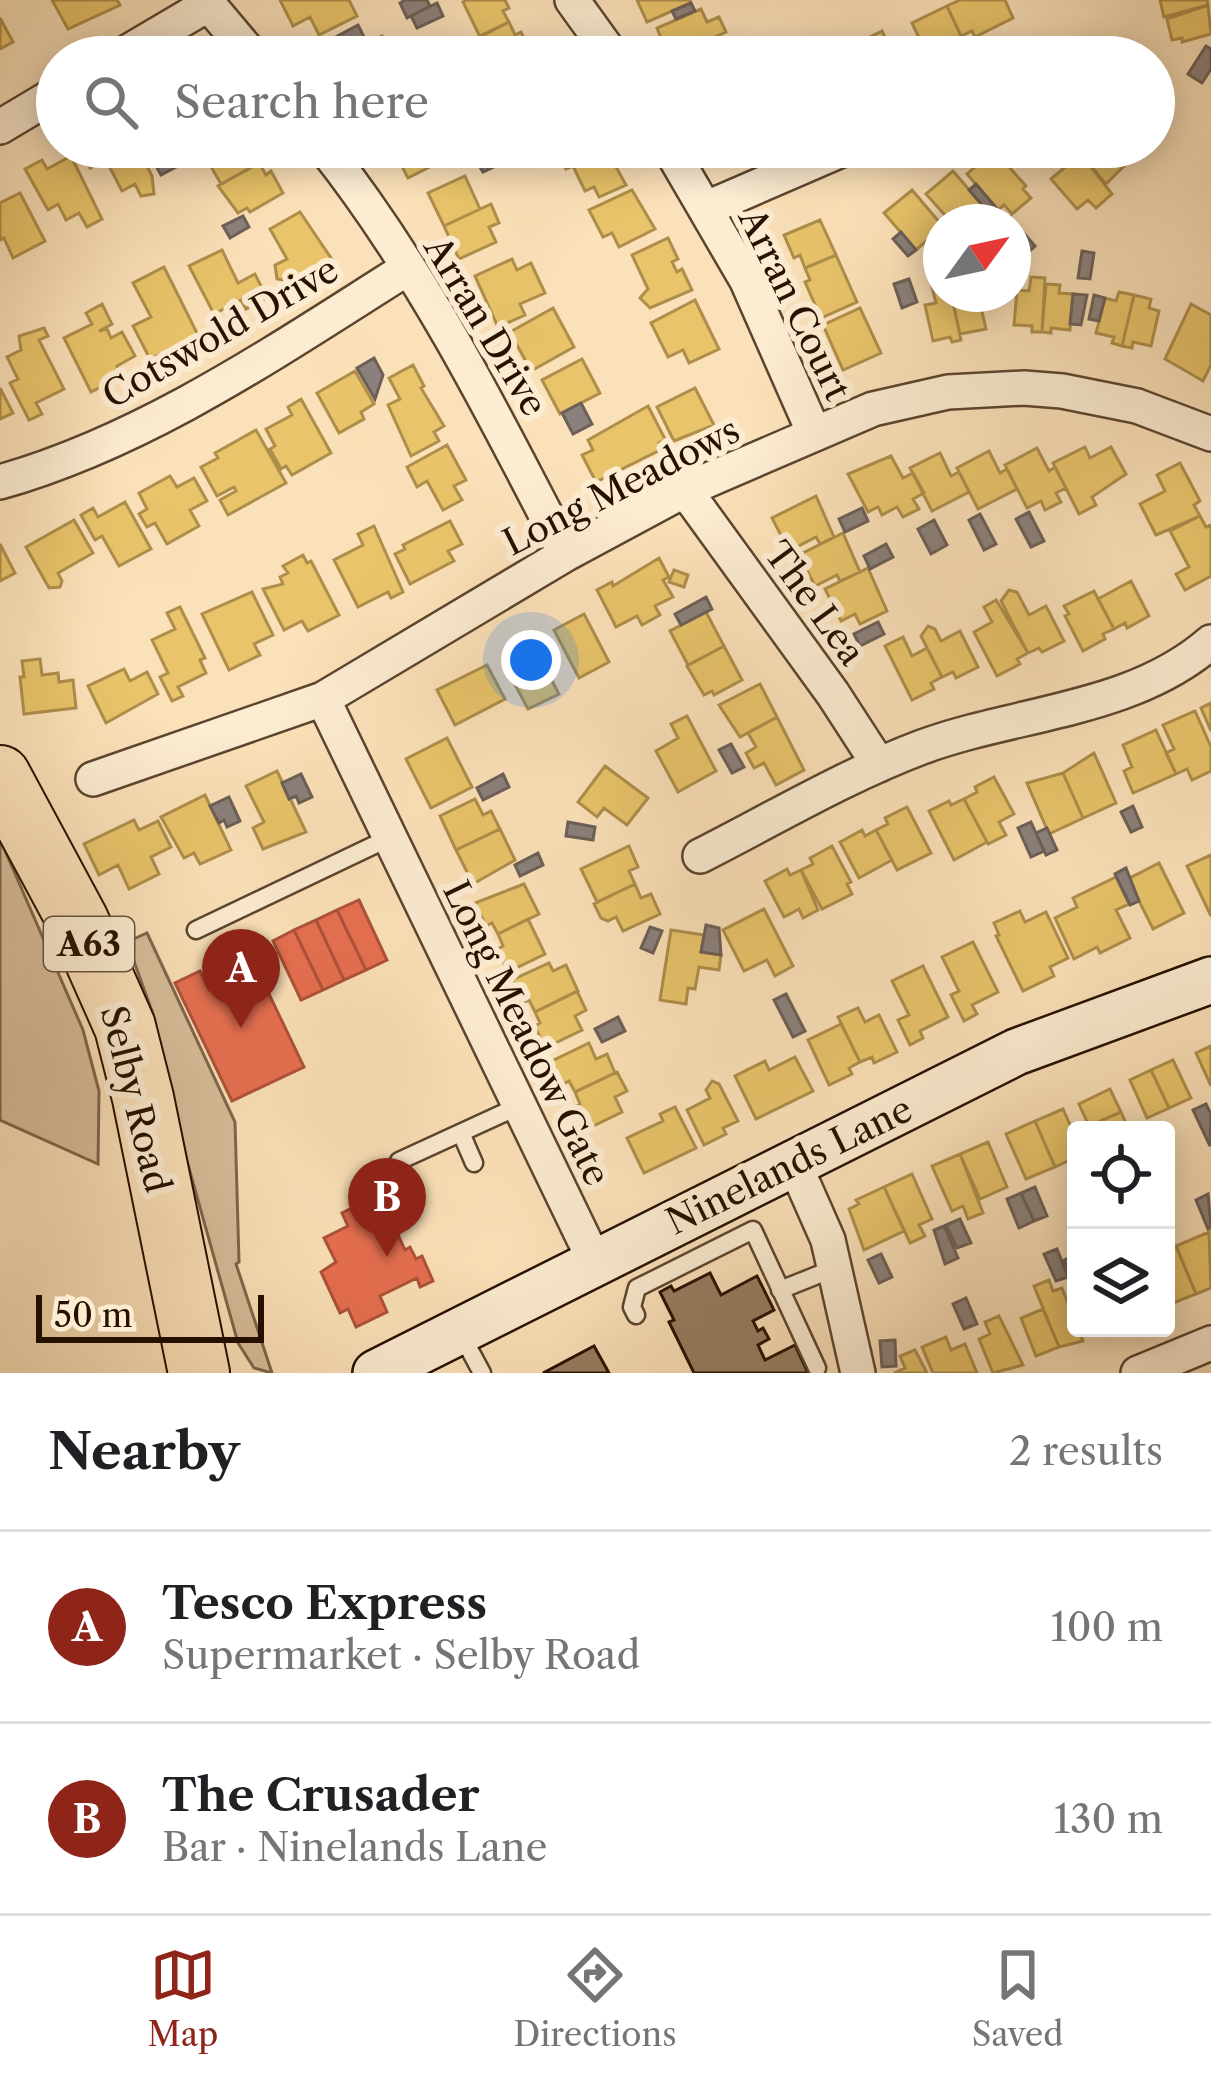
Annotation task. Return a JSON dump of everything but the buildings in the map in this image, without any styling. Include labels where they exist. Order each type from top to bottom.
[{"type":"highway","name":"Selby Road","points":[[0,776],[78,920],[124,1028],[143,1098],[199,1373]]},
{"type":"street","points":[[572,0],[598,36]]},
{"type":"street","points":[[153,36],[207,2],[235,36]]},
{"type":"street","points":[[0,127],[36,106]]},
{"type":"street","name":"Arran Drive","points":[[339,168],[408,268],[492,408],[566,554]]},
{"type":"street","name":"Arran Court","points":[[681,168],[747,281],[814,433]]},
{"type":"street","points":[[705,209],[800,168]]},
{"type":"street","name":"Cotswold Drive","points":[[0,482],[189,402],[408,268]]},
{"type":"street","name":"Long Meadows","points":[[93,779],[323,699],[566,554],[685,490],[873,409],[967,391],[1024,388],[1118,401],[1211,434]]},
{"type":"street","name":"The Lea","points":[[685,490],[879,765]]},
{"type":"street","points":[[700,856],[879,765],[964,734],[1151,683],[1211,642]]},
{"type":"street","name":"Long Meadow Gate","points":[[323,699],[595,1262]]},
{"type":"street","name":"Ninelands Lane","points":[[376,1373],[1016,1052],[1211,980]]},
{"type":"street","points":[[794,1163],[828,1240],[858,1373]]},
{"type":"street","points":[[1138,1373],[1211,1343]]},
{"type":"lane","points":[[196,930],[389,838]]},
{"type":"lane","points":[[399,1161],[519,1106]]},
{"type":"lane","points":[[461,1132],[474,1163]]},
{"type":"lane","points":[[636,1316],[632,1306],[638,1288],[753,1230],[817,1368]]},
{"type":"lane","points":[[780,1290],[835,1268]]},
{"type":"lane","points":[[460,1331],[482,1373]]},
{"type":"shaded area","points":[[0,839],[83,1030],[99,1091],[98,1164],[0,1120]]},
{"type":"shaded area","points":[[147,933],[235,1122],[236,1264],[272,1373],[254,1368],[238,1343],[187,1161],[153,1014],[127,942]]},
{"type":"place","name":"Tesco Express","points":[[241,1028]]},
{"type":"place","name":"The Crusader","points":[[387,1257]]}]
